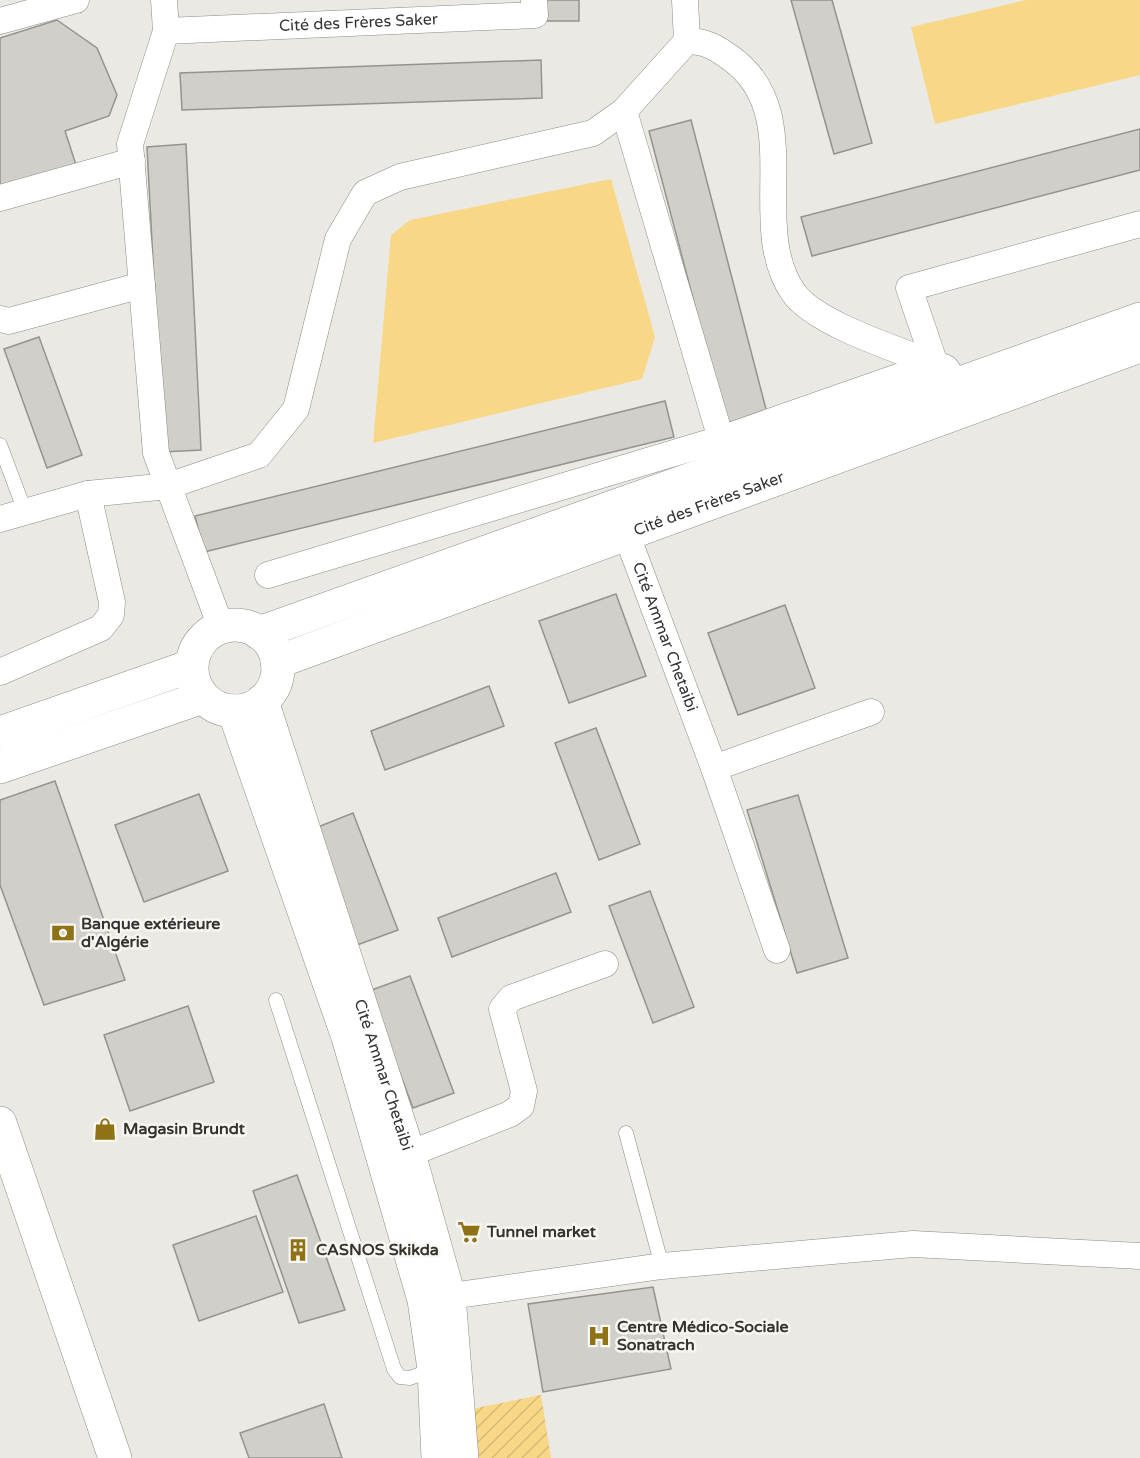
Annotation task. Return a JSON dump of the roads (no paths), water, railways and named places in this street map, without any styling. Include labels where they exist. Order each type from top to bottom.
[{"type":"main road","name":"Cité des Frères Saker","points":[[278,662],[621,520],[946,374],[1139,344]]},
{"type":"main road","name":"Cité des Frères Saker","points":[[259,633],[621,520],[1139,344]]},
{"type":"main road","points":[[241,626],[259,633],[268,640],[278,662],[275,684],[248,706],[222,709],[203,697],[192,677],[191,666],[200,642],[209,633],[221,627],[241,626]]},
{"type":"main road","points":[[0,734],[191,666]]},
{"type":"main road","points":[[0,767],[203,697]]},
{"type":"main road","name":"Cité Ammar Chetaibi","points":[[248,706],[409,1154],[436,1298],[462,1458]]},
{"type":"main road","name":"Cité Ammar Chetaibi","points":[[248,706],[348,1037],[436,1298],[434,1369],[438,1458]]},
{"type":"main road","points":[[0,1123],[115,1458]]},
{"type":"main road","points":[[0,1187],[93,1458]]},
{"type":"street","points":[[0,21],[76,0]]},
{"type":"street","points":[[164,0],[166,31],[130,144],[156,453],[221,627]]},
{"type":"street","name":"Cité des Frères Saker","points":[[166,31],[535,15],[534,0]]},
{"type":"street","points":[[0,519],[26,514],[88,494],[168,486],[259,455],[296,410],[338,238],[365,193],[400,177],[593,133],[624,111],[687,41],[685,0]]},
{"type":"street","points":[[687,41],[702,41],[718,49],[740,65],[759,88],[769,116],[773,144],[773,222],[777,261],[794,294],[836,326],[946,374]]},
{"type":"street","points":[[624,111],[721,439]]},
{"type":"street","points":[[0,198],[132,161]]},
{"type":"street","points":[[946,374],[909,288],[1140,224]]},
{"type":"street","points":[[0,319],[9,321],[142,285]]},
{"type":"street","name":"Cité des Frères Saker","points":[[268,575],[946,374]]},
{"type":"street","points":[[0,672],[101,628],[111,615],[112,603],[88,494]]},
{"type":"street","name":"Cité Ammar Chetaibi","points":[[621,520],[714,768],[777,950]]},
{"type":"street","points":[[714,768],[871,712]]},
{"type":"street","points":[[409,1154],[510,1114],[521,1106],[524,1091],[502,1009],[511,998],[605,964]]},
{"type":"street","points":[[436,1298],[662,1266],[913,1244],[1140,1257]]},
{"type":"lane","points":[[0,445],[26,514]]},
{"type":"lane","points":[[276,1000],[394,1369],[400,1377],[410,1378],[434,1369]]},
{"type":"lane","points":[[626,1133],[662,1266]]},
{"type":"place","name":"Banque extérieure d'Algérie","points":[[63,933]]},
{"type":"place","name":"Magasin Brundt","points":[[105,1129]]},
{"type":"place","name":"Tunnel market","points":[[469,1232]]},
{"type":"place","name":"CASNOS Skikda","points":[[298,1250]]},
{"type":"place","name":"Centre Médico-Sociale Sonatrach","points":[[599,1336]]}]
